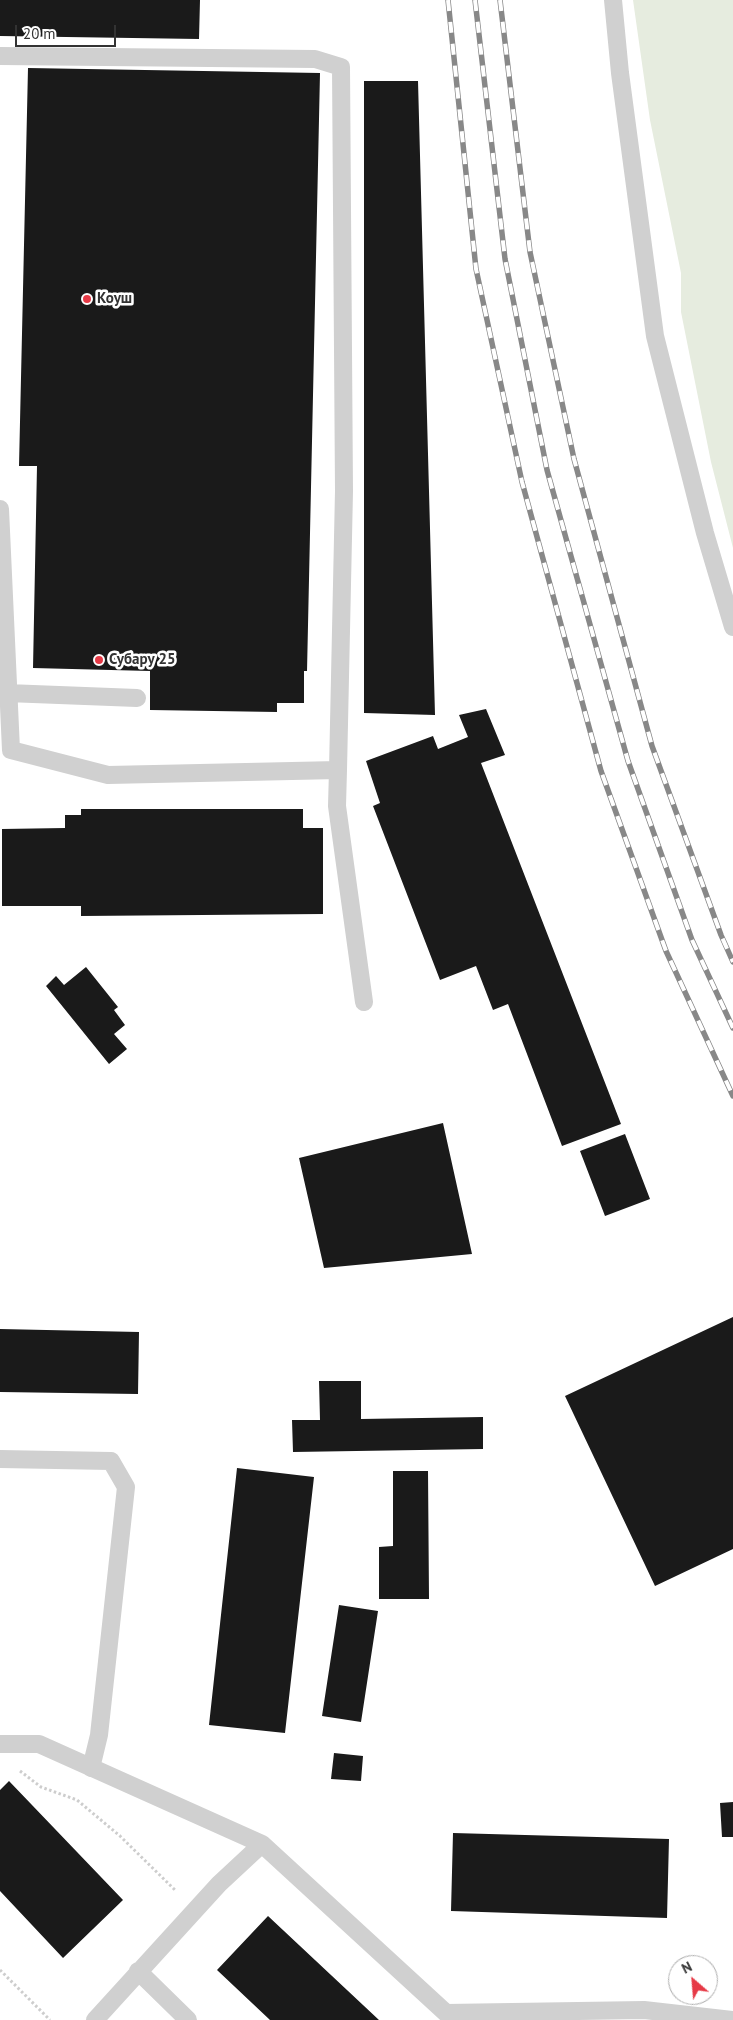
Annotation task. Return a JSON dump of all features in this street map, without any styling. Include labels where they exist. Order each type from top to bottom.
[{"type":"lane","points":[[613,0],[620,73],[655,336],[704,533],[733,627]]},
{"type":"lane","points":[[0,56],[315,59],[341,67],[344,491],[337,806],[364,1002]]},
{"type":"lane","points":[[0,509],[11,750],[108,775],[338,770]]},
{"type":"lane","points":[[7,693],[138,698]]},
{"type":"lane","points":[[0,1459],[111,1461],[126,1487],[99,1735],[91,1768]]},
{"type":"lane","points":[[0,1744],[39,1744],[262,1844],[443,2017],[644,2010],[732,2020]]},
{"type":"lane","points":[[95,2020],[220,1884],[262,1844]]},
{"type":"lane","points":[[138,1972],[188,2020]]},
{"type":"path","points":[[13,1765],[41,1787],[77,1800],[120,1836],[196,1911]]},
{"type":"path","points":[[0,1970],[50,2020]]},
{"type":"shaded area","points":[[633,0],[733,0],[733,548],[711,462],[681,312],[681,273],[650,120]]},
{"type":"building","points":[[0,0],[200,0],[199,39],[0,36]]},
{"type":"building","points":[[28,68],[320,73],[307,671],[304,671],[304,703],[277,703],[277,712],[150,710],[150,671],[33,668],[37,466],[19,466]]},
{"type":"building","points":[[364,81],[418,81],[435,715],[364,713]]},
{"type":"building","points":[[486,709],[505,755],[481,763],[621,1124],[562,1146],[508,1004],[493,1010],[476,966],[440,980],[373,806],[380,803],[366,761],[433,736],[438,749],[468,737],[459,715]]},
{"type":"building","points":[[81,809],[303,809],[303,828],[323,828],[323,914],[81,916],[81,906],[2,906],[2,829],[65,828],[65,815],[81,815]]},
{"type":"building","points":[[86,967],[118,1007],[114,1010],[125,1025],[114,1034],[127,1049],[109,1064],[46,986],[56,976],[64,985]]},
{"type":"building","points":[[443,1123],[472,1254],[324,1268],[299,1158]]},
{"type":"building","points":[[625,1134],[650,1199],[605,1216],[580,1151]]},
{"type":"building","points":[[733,1317],[733,1549],[655,1586],[565,1396]]},
{"type":"building","points":[[0,1329],[139,1332],[138,1394],[0,1392]]},
{"type":"building","points":[[319,1381],[361,1381],[361,1419],[483,1417],[483,1449],[293,1452],[292,1420],[320,1420]]},
{"type":"building","points":[[237,1468],[314,1477],[285,1733],[209,1725]]},
{"type":"building","points":[[393,1471],[428,1471],[429,1599],[379,1599],[379,1547],[393,1546]]},
{"type":"building","points":[[339,1605],[378,1611],[361,1722],[322,1716]]},
{"type":"building","points":[[334,1753],[363,1756],[361,1781],[331,1779]]},
{"type":"building","points":[[9,1781],[123,1900],[63,1958],[0,1891],[0,1790]]},
{"type":"building","points":[[733,1802],[733,1837],[722,1837],[720,1803]]},
{"type":"building","points":[[453,1833],[669,1839],[667,1918],[451,1911]]},
{"type":"building","points":[[268,1916],[379,2020],[270,2020],[217,1970]]},
{"type":"railway","points":[[448,0],[476,269],[522,482],[601,771],[666,951],[733,1096]]},
{"type":"railway","points":[[475,0],[505,259],[547,470],[628,761],[692,940],[733,1028]]},
{"type":"railway","points":[[500,0],[530,252],[574,459],[652,746],[721,935],[733,962]]},
{"type":"place","name":"Коуш","points":[[87,299]]},
{"type":"place","name":"Субару 25","points":[[99,660]]}]
